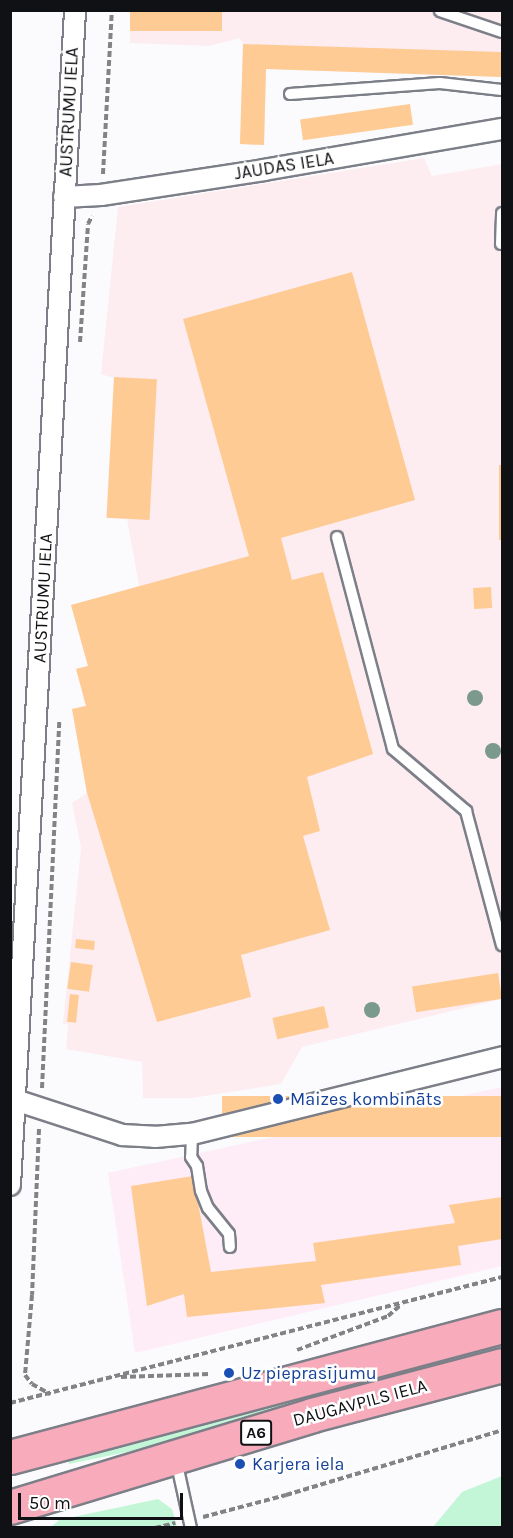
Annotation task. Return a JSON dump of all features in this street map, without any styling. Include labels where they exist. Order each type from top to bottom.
[{"type":"highway","name":"A6","points":[[10,1457],[502,1326]]},
{"type":"highway","name":"DAUGAVPILS IELA","points":[[10,1507],[312,1415],[502,1365]]},
{"type":"street","name":"AUSTRUMU IELA","points":[[10,1185],[29,880],[75,10]]},
{"type":"street","name":"JAUDAS IELA","points":[[64,197],[101,195],[502,129]]},
{"type":"street","points":[[15,1100],[122,1135],[155,1137],[192,1134],[502,1057]]},
{"type":"lane","points":[[440,11],[502,32]]},
{"type":"lane","points":[[290,94],[440,82],[502,90]]},
{"type":"lane","points":[[501,244],[502,213]]},
{"type":"lane","points":[[338,537],[393,749],[466,811],[502,945]]},
{"type":"lane","points":[[192,1134],[191,1157],[197,1166],[201,1191],[207,1208],[229,1234],[230,1246]]},
{"type":"lane","points":[[176,1457],[190,1524]]},
{"type":"path","points":[[79,353],[88,224],[101,195],[112,10]]},
{"type":"path","points":[[50,1394],[32,1384],[25,1375],[32,1295],[59,710]]},
{"type":"path","points":[[10,1403],[502,1277]]},
{"type":"path","points":[[292,1352],[388,1316],[403,1303]]},
{"type":"path","points":[[112,1377],[217,1374]]},
{"type":"path","points":[[155,1527],[190,1524],[502,1430]]},
{"type":"shaded area","points":[[130,11],[502,11],[502,77],[266,69],[264,145],[240,144],[243,44],[240,38],[209,46],[130,43]]},
{"type":"shaded area","points":[[424,158],[432,176],[502,164],[502,999],[302,1047],[281,1084],[192,1098],[143,1098],[142,1062],[66,1049],[68,1024],[63,1024],[81,848],[72,803],[87,793],[72,709],[86,705],[76,669],[88,666],[71,605],[139,586],[127,519],[106,518],[114,378],[101,374],[118,207]]},
{"type":"shaded area","points":[[502,1087],[502,1266],[135,1353],[108,1173]]},
{"type":"green space","points":[[502,1338],[502,1353],[146,1448],[69,1464],[66,1450]]},
{"type":"green space","points":[[502,1476],[502,1527],[433,1527],[462,1492]]},
{"type":"green space","points":[[158,1499],[172,1509],[177,1527],[51,1527],[59,1520]]},
{"type":"building","points":[[130,10],[222,10],[222,31],[130,31]]},
{"type":"building","points":[[243,44],[502,52],[502,77],[266,69],[264,145],[240,144]]},
{"type":"building","points":[[410,104],[413,125],[303,140],[300,119]]},
{"type":"building","points":[[352,272],[415,500],[281,538],[292,580],[323,572],[373,754],[307,777],[320,831],[303,836],[330,930],[241,955],[251,997],[157,1022],[87,793],[72,709],[86,706],[76,669],[88,666],[71,605],[249,556],[183,319]]},
{"type":"building","points":[[114,377],[157,379],[150,520],[107,518]]},
{"type":"building","points":[[499,465],[502,465],[502,540],[499,540]]},
{"type":"building","points":[[491,587],[492,608],[474,609],[473,588]]},
{"type":"building","points":[[76,939],[95,941],[94,950],[75,948]]},
{"type":"building","points":[[71,962],[93,965],[89,992],[67,989]]},
{"type":"building","points":[[498,973],[502,999],[416,1012],[412,987]]},
{"type":"building","points":[[70,994],[79,995],[76,1023],[67,1022]]},
{"type":"building","points":[[324,1006],[329,1027],[277,1039],[272,1018]]},
{"type":"building","points":[[222,1096],[502,1096],[502,1137],[222,1137]]},
{"type":"building","points":[[193,1176],[211,1272],[316,1261],[313,1243],[455,1223],[449,1205],[502,1197],[502,1239],[458,1246],[461,1265],[321,1285],[325,1303],[187,1317],[184,1294],[147,1306],[131,1186]]},
{"type":"place","name":"Maizes kombināts","points":[[278,1099]]},
{"type":"place","name":"Uz pieprasījumu","points":[[229,1373]]},
{"type":"place","name":"Karjera iela","points":[[240,1464]]}]
